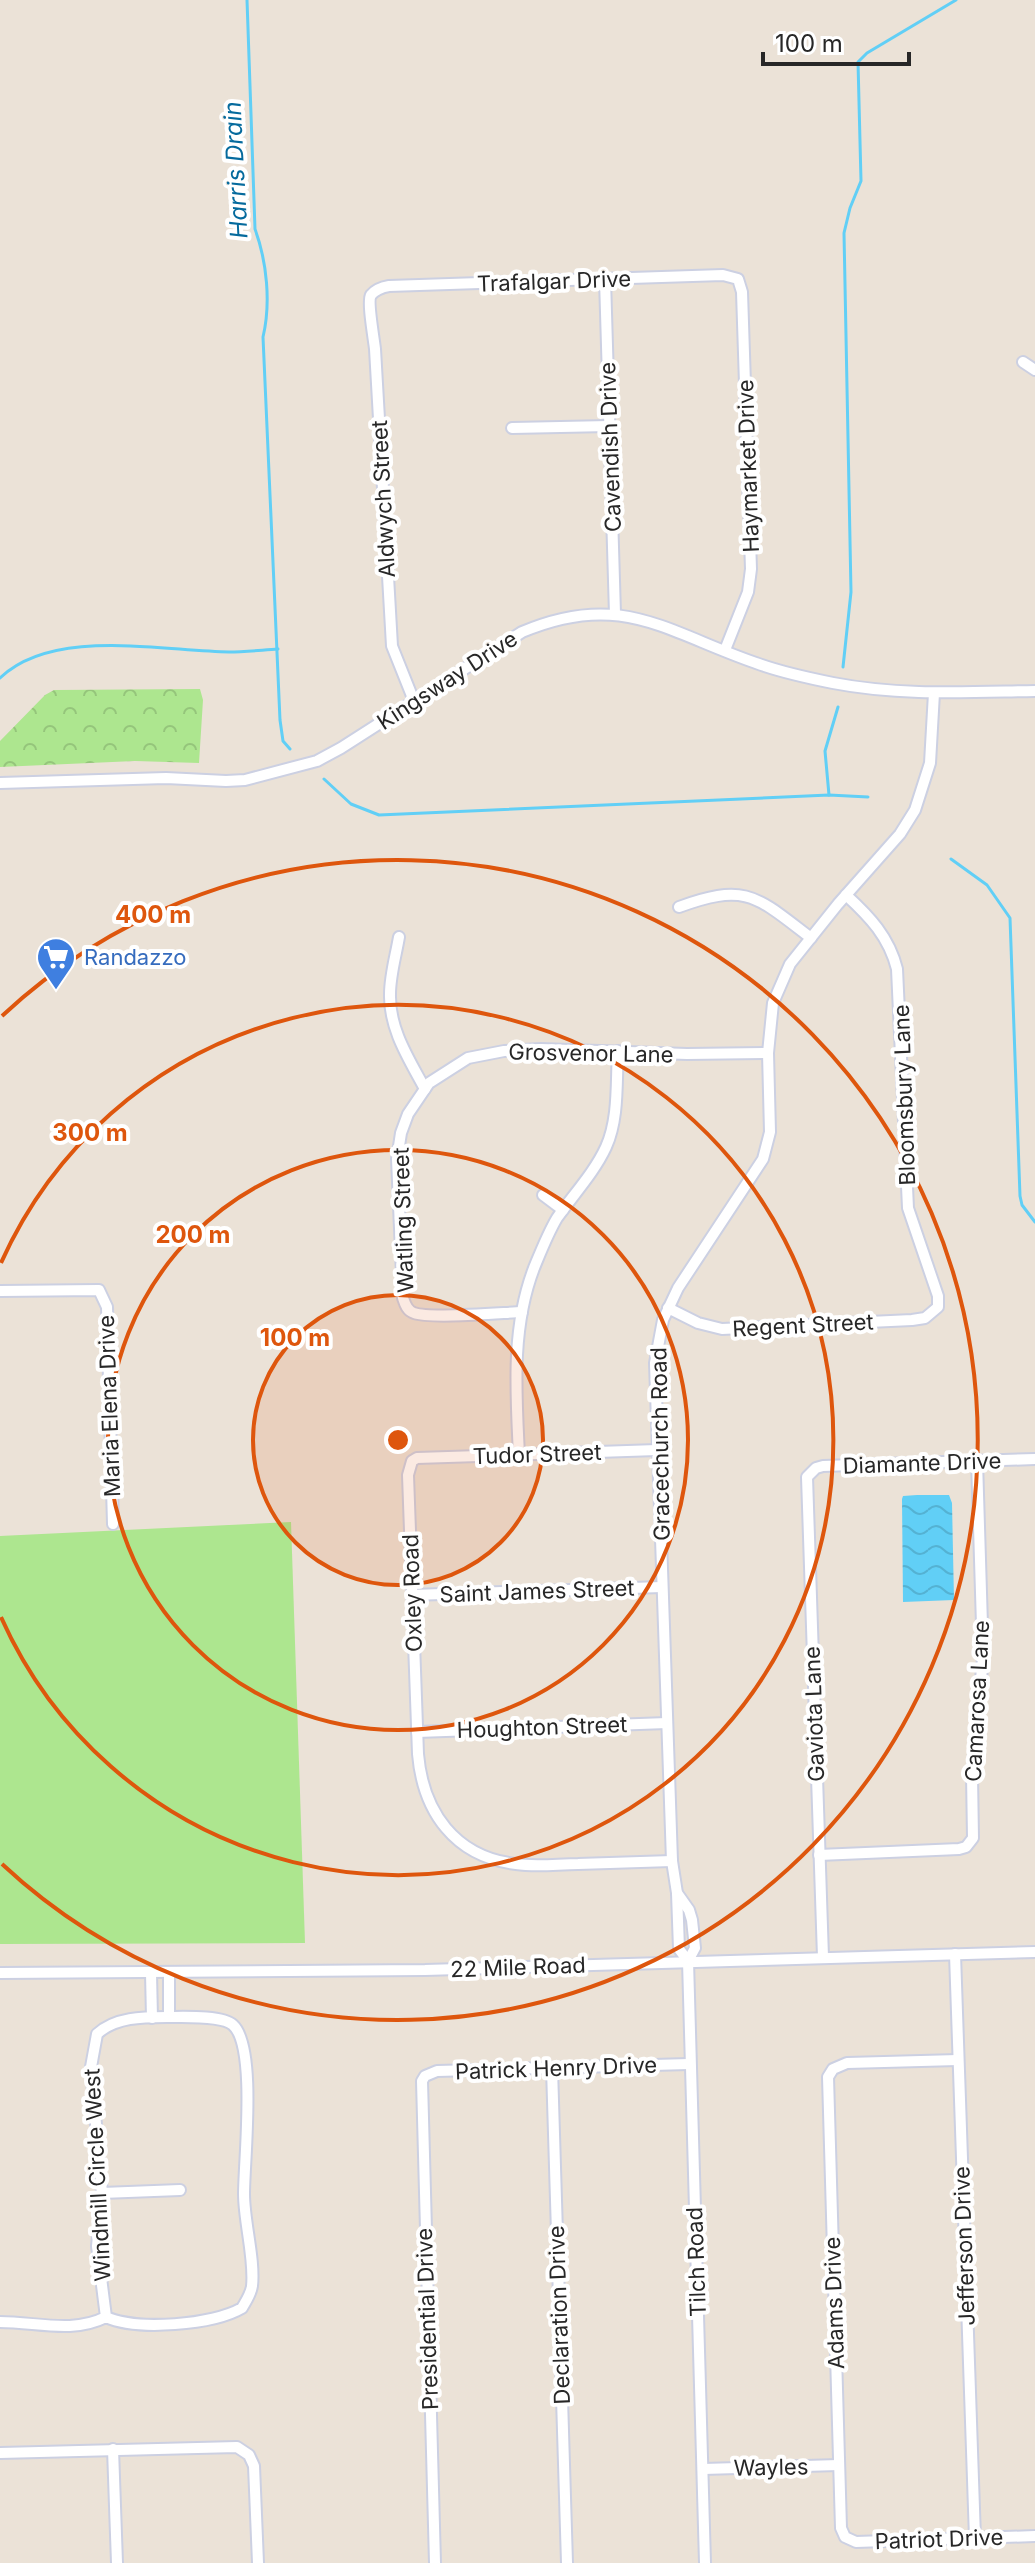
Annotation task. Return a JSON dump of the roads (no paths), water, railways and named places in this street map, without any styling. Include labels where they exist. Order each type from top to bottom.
[{"type":"street","name":"Trafalgar Drive","points":[[372,293],[389,286],[723,275],[738,279]]},
{"type":"street","name":"Cavendish Drive","points":[[605,279],[615,614]]},
{"type":"street","name":"Haymarket Drive","points":[[725,650],[748,592],[751,569],[742,292],[738,279]]},
{"type":"street","name":"Aldwych Street","points":[[372,293],[369,301],[375,349],[392,646],[414,701]]},
{"type":"street","points":[[1023,362],[1035,370]]},
{"type":"street","points":[[512,428],[609,426]]},
{"type":"street","name":"Kingsway Drive","points":[[0,783],[166,778],[245,780],[317,761],[522,632],[564,617],[588,614],[615,614],[648,620],[756,663],[831,683],[880,691],[1035,691]]},
{"type":"street","name":"Gracechurch Road","points":[[688,1961],[679,1949],[677,1893],[672,1861],[655,1363],[663,1320],[678,1288],[763,1159],[770,1132],[768,1053],[773,1003],[790,964],[900,834],[915,810],[930,763],[934,693]]},
{"type":"street","points":[[679,907],[724,893],[750,896],[811,938]]},
{"type":"street","name":"Bloomsbury Lane","points":[[846,895],[880,930],[897,969],[908,1208],[938,1296],[938,1307]]},
{"type":"street","points":[[399,937],[390,994],[394,1022],[399,1043],[425,1089]]},
{"type":"street","name":"Grosvenor Lane","points":[[425,1089],[460,1062],[493,1052],[541,1049],[687,1054],[768,1053]]},
{"type":"street","points":[[519,1455],[515,1368],[522,1312],[545,1241],[608,1141],[614,1117],[618,1051]]},
{"type":"street","name":"Watling Street","points":[[425,1089],[404,1123],[397,1159],[403,1298],[407,1309],[429,1315],[522,1312]]},
{"type":"street","points":[[543,1195],[563,1210]]},
{"type":"street","name":"Maria Elena Drive","points":[[0,1291],[99,1290],[107,1307],[113,1524]]},
{"type":"street","name":"Regent Street","points":[[668,1308],[698,1323],[722,1329],[912,1320],[925,1318],[938,1307]]},
{"type":"street","name":"Tudor Street","points":[[417,1458],[657,1450]]},
{"type":"street","name":"Oxley Road","points":[[417,1458],[412,1461],[408,1475],[417,1732],[421,1779],[438,1819],[456,1838],[480,1855],[504,1863],[672,1861]]},
{"type":"street","name":"Diamante Drive","points":[[811,1471],[823,1466],[1035,1459]]},
{"type":"street","name":"Camarosa Lane","points":[[819,1855],[959,1849],[970,1844],[974,1831],[972,1775],[983,1658],[977,1461]]},
{"type":"street","name":"Gaviota Lane","points":[[811,1471],[806,1485],[823,1957]]},
{"type":"street","name":"Saint James Street","points":[[412,1595],[662,1587]]},
{"type":"street","name":"Houghton Street","points":[[417,1732],[667,1723]]},
{"type":"street","name":"22 Mile Road","points":[[0,1973],[425,1970],[1035,1952]]},
{"type":"street","name":"Jefferson Drive","points":[[955,1954],[975,2538]]},
{"type":"street","name":"Tilch Road","points":[[688,1961],[705,2563]]},
{"type":"street","points":[[0,2322],[78,2327],[106,2317],[119,2323],[133,2324],[217,2319],[242,2308],[252,2286],[244,2196],[246,2061],[236,2028],[220,2019],[152,2018],[151,1973]]},
{"type":"street","points":[[169,1973],[169,2017]]},
{"type":"street","name":"Windmill Circle West","points":[[106,2317],[97,2246],[102,2193],[92,2052],[97,2034],[115,2022],[152,2018]]},
{"type":"street","name":"Adams Drive","points":[[845,2537],[841,2528],[828,2083],[833,2069],[847,2063],[958,2060]]},
{"type":"street","name":"Patrick Henry Drive","points":[[425,2076],[437,2071],[689,2064]]},
{"type":"street","name":"Declaration Drive","points":[[552,2068],[567,2563]]},
{"type":"street","name":"Presidential Drive","points":[[425,2076],[420,2087],[435,2563]]},
{"type":"street","points":[[102,2193],[180,2190]]},
{"type":"street","points":[[0,2453],[230,2446],[244,2450],[255,2472],[258,2563]]},
{"type":"street","points":[[113,2449],[117,2563]]},
{"type":"street","name":"Wayles","points":[[703,2469],[839,2465]]},
{"type":"street","name":"Patriot Drive","points":[[845,2537],[856,2542],[1035,2536]]},
{"type":"water","points":[[949,1495],[952,1503],[954,1600],[903,1602],[902,1499],[903,1496]]},
{"type":"waterway","name":"Harris Drain","points":[[247,0],[255,229],[265,269],[267,297],[263,337],[280,720],[283,741],[290,749]]},
{"type":"waterway","points":[[843,667],[851,592],[844,233],[861,181],[858,62],[867,53],[956,0]]},
{"type":"waterway","points":[[0,678],[22,662],[49,652],[78,647],[141,646],[229,652],[278,649]]},
{"type":"waterway","points":[[829,795],[825,751],[838,707]]},
{"type":"waterway","points":[[324,779],[351,804],[379,815],[829,795],[868,797]]},
{"type":"waterway","points":[[951,859],[987,885],[1010,918],[1020,1196],[1022,1205],[1035,1222]]},
{"type":"place","name":"Randazzo","points":[[56,991]]}]
